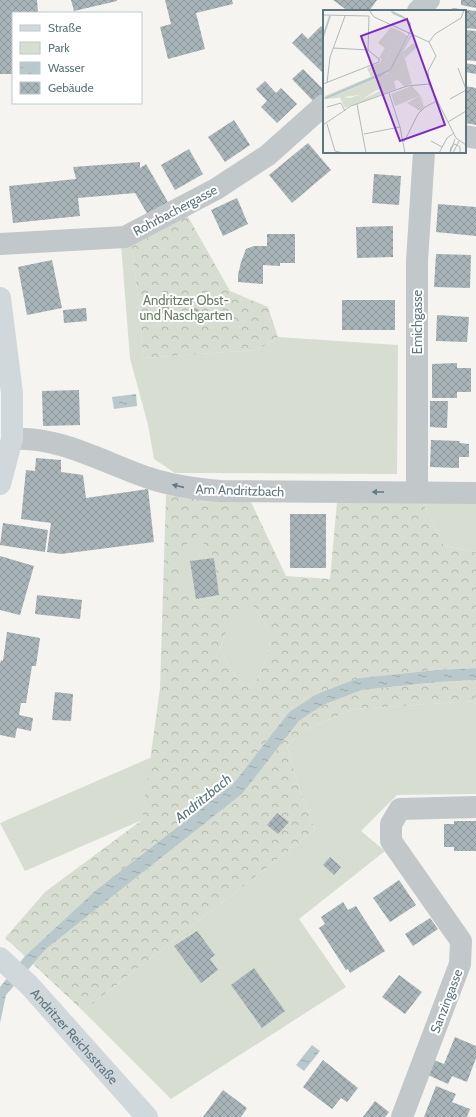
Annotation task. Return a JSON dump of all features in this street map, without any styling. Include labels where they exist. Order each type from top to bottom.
[{"type":"street","points":[[419,10],[429,0]]},
{"type":"street","points":[[440,10],[441,0]]},
{"type":"street","name":"Rohrbachergasse","points":[[0,244],[124,237],[216,189],[268,155],[323,106]]},
{"type":"street","points":[[466,136],[476,138]]},
{"type":"street","name":"Emichgasse","points":[[417,492],[417,261],[424,153]]},
{"type":"street","points":[[0,298],[12,393],[12,438],[0,484]]},
{"type":"street","name":"Am Andritzbach","points":[[12,438],[28,438],[75,450],[149,479],[184,487],[220,491],[476,492]]},
{"type":"street","name":"Sanzingasse","points":[[402,1117],[468,967],[461,941],[391,841],[391,824],[400,809],[476,807]]},
{"type":"street","name":"Andritzer Reichsstraße","points":[[2,960],[29,986],[147,1117]]},
{"type":"green space","name":"Andritzer Obst- und Naschgarten","points":[[187,215],[230,291],[268,307],[278,337],[257,350],[143,358],[140,314],[131,241]]},
{"type":"green space","points":[[131,241],[140,314],[143,358],[257,350],[278,337],[398,345],[397,474],[175,473],[154,459],[148,425],[130,358],[121,244]]},
{"type":"green space","points":[[166,495],[251,502],[286,576],[330,579],[337,502],[422,501],[444,546],[476,552],[476,668],[436,670],[359,678],[289,712],[233,784],[96,890],[25,956],[5,938],[45,892],[142,820],[160,688]],"holes":[[[197,534],[214,558],[219,595],[202,606],[194,600],[184,588],[180,568],[180,550]],[[253,606],[266,626],[270,639],[270,645],[261,670],[252,687],[241,685],[220,650],[225,635],[231,624],[240,615]]]},
{"type":"green space","points":[[422,501],[476,503],[476,552],[444,546]]},
{"type":"green space","points":[[197,533],[214,558],[219,595],[202,606],[188,594],[184,588],[180,575],[179,550]]},
{"type":"green space","points":[[253,606],[266,626],[270,639],[270,645],[261,670],[252,687],[241,685],[220,650],[225,635],[231,624],[235,619]]},
{"type":"green space","points":[[476,680],[476,701],[354,709],[304,730],[287,746],[299,788],[315,830],[83,1011],[33,964],[46,949],[242,794],[299,721],[323,705],[362,690],[438,682]]},
{"type":"green space","points":[[476,701],[476,794],[397,795],[361,831],[385,851],[299,919],[346,987],[171,1099],[83,1011],[315,830],[299,788],[287,746],[304,730],[354,709]]},
{"type":"green space","points":[[152,757],[142,820],[25,871],[0,823]]},
{"type":"water","points":[[136,394],[137,406],[114,409],[112,397]]},
{"type":"water","points":[[476,668],[476,680],[438,682],[362,690],[323,705],[299,721],[242,794],[46,949],[6,995],[0,1023],[0,987],[25,956],[96,890],[233,784],[289,712],[317,694],[359,678],[436,670]]},
{"type":"water","points":[[312,1045],[320,1051],[304,1071],[296,1065]]},
{"type":"building","points":[[0,0],[37,0],[38,12],[12,12],[12,74],[0,74]]},
{"type":"building","points":[[71,0],[117,0],[117,1],[74,11]]},
{"type":"building","points":[[165,0],[232,0],[233,4],[196,13],[205,49],[168,59],[160,27],[171,24]]},
{"type":"building","points":[[333,0],[377,0],[370,10],[347,10]]},
{"type":"building","points":[[461,0],[476,0],[476,8],[461,5]]},
{"type":"building","points":[[452,8],[476,11],[476,29],[466,28],[466,10],[452,10]]},
{"type":"building","points":[[321,26],[323,28],[322,72],[292,43],[302,33],[308,39]]},
{"type":"building","points":[[466,30],[476,31],[476,61],[466,60]]},
{"type":"building","points":[[466,63],[476,65],[476,74],[466,72]]},
{"type":"building","points":[[303,69],[323,89],[323,97],[316,104],[292,79]]},
{"type":"building","points":[[265,81],[276,93],[281,88],[297,104],[277,123],[261,107],[267,101],[256,89]]},
{"type":"building","points":[[466,86],[476,88],[476,125],[466,123]]},
{"type":"building","points":[[234,120],[250,145],[225,162],[208,137]]},
{"type":"building","points":[[308,143],[331,170],[292,203],[269,175]]},
{"type":"building","points":[[189,149],[203,174],[175,190],[161,165]]},
{"type":"building","points":[[140,162],[140,168],[146,164],[169,204],[148,215],[135,193],[78,198],[80,216],[13,223],[9,186],[76,179],[73,167]]},
{"type":"building","points":[[374,174],[401,176],[399,205],[372,203]]},
{"type":"building","points":[[237,198],[248,224],[223,236],[211,210]]},
{"type":"building","points":[[438,204],[476,207],[476,236],[436,232]]},
{"type":"building","points":[[393,226],[393,257],[357,258],[356,227]]},
{"type":"building","points":[[267,234],[295,234],[295,263],[280,263],[280,266],[263,265],[263,284],[238,282],[241,262],[246,249],[254,246],[267,246]]},
{"type":"building","points":[[436,254],[471,255],[470,288],[434,287]]},
{"type":"building","points":[[52,260],[62,308],[27,315],[18,267]]},
{"type":"building","points":[[342,300],[395,300],[395,330],[342,330]]},
{"type":"building","points":[[86,308],[87,321],[64,323],[63,310]]},
{"type":"building","points":[[437,315],[469,317],[467,342],[436,341]]},
{"type":"building","points":[[457,363],[457,368],[471,368],[471,392],[457,392],[457,398],[432,398],[432,364]]},
{"type":"building","points":[[79,390],[80,425],[43,426],[42,391]]},
{"type":"building","points":[[430,401],[448,401],[447,428],[430,427]]},
{"type":"building","points":[[431,440],[460,441],[459,443],[469,444],[469,457],[459,457],[459,468],[430,467]]},
{"type":"building","points":[[36,458],[61,460],[61,472],[83,475],[86,498],[148,489],[154,542],[61,554],[47,552],[51,523],[21,519],[26,470],[35,471]]},
{"type":"building","points":[[290,514],[326,514],[326,568],[290,568]]},
{"type":"building","points":[[3,523],[48,530],[45,552],[0,545]]},
{"type":"building","points":[[0,556],[34,566],[20,615],[0,610]]},
{"type":"building","points":[[214,558],[219,595],[196,599],[190,561]]},
{"type":"building","points":[[37,595],[82,600],[80,619],[35,614]]},
{"type":"building","points":[[7,632],[40,638],[36,666],[32,666],[26,703],[21,703],[19,715],[33,718],[31,731],[17,728],[15,738],[0,735],[0,664],[1,660],[3,661]]},
{"type":"building","points":[[55,692],[73,694],[71,721],[52,720]]},
{"type":"building","points":[[277,813],[289,822],[278,834],[267,825]]},
{"type":"building","points":[[454,821],[476,821],[476,851],[454,851],[454,847],[444,847],[444,824],[454,824]]},
{"type":"building","points":[[330,857],[341,867],[334,875],[323,865]]},
{"type":"building","points":[[399,880],[416,905],[390,922],[373,898]]},
{"type":"building","points":[[343,902],[348,910],[356,906],[385,951],[350,973],[348,969],[346,970],[319,928],[325,924],[321,917]]},
{"type":"building","points":[[430,918],[438,929],[413,946],[405,934]]},
{"type":"building","points":[[197,931],[215,955],[210,959],[218,970],[201,983],[174,946]]},
{"type":"building","points":[[254,968],[285,1011],[262,1028],[231,985]]},
{"type":"building","points":[[399,975],[422,992],[405,1014],[382,997]]},
{"type":"building","points":[[455,1037],[476,1046],[476,1058],[467,1082],[452,1076],[448,1084],[428,1075],[434,1060],[444,1064]]},
{"type":"building","points":[[323,1060],[358,1088],[347,1102],[341,1098],[332,1109],[303,1087]]},
{"type":"building","points":[[436,1086],[456,1094],[452,1102],[470,1109],[467,1117],[424,1117]]},
{"type":"building","points":[[223,1090],[247,1108],[241,1117],[203,1117]]},
{"type":"building","points":[[375,1101],[389,1112],[385,1117],[363,1117]]},
{"type":"water label","name":"Andritzbach","points":[[203,798]]}]
